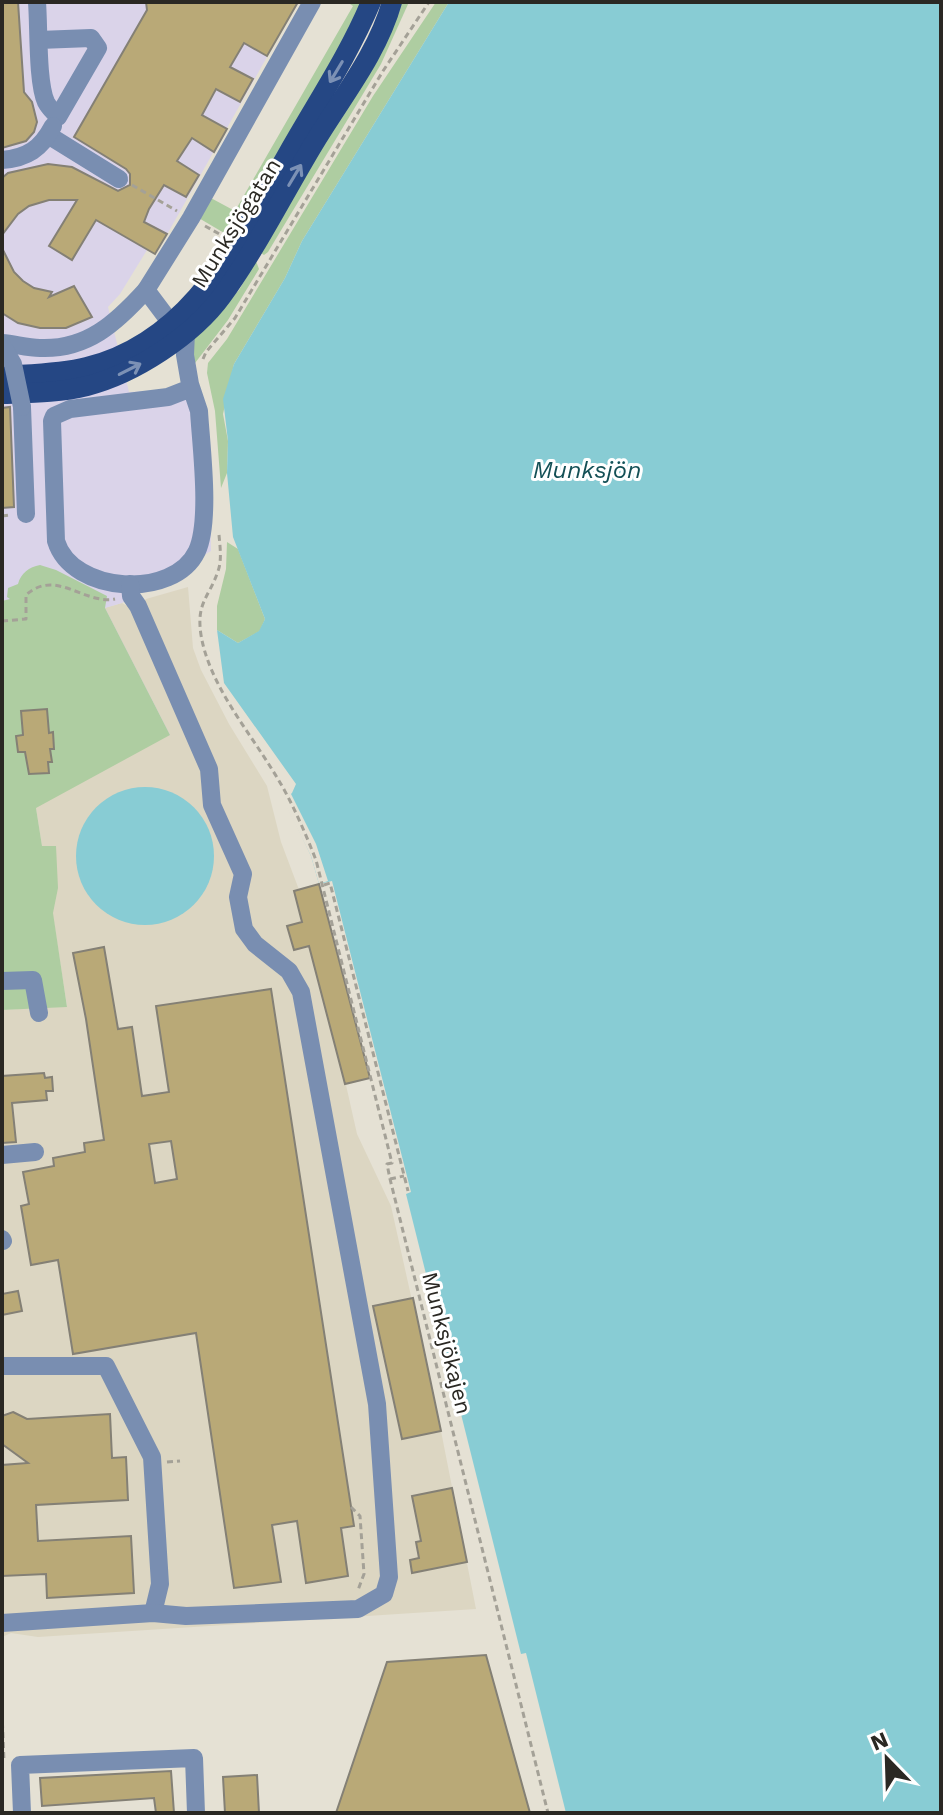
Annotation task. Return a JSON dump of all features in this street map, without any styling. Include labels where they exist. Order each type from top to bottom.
[{"type":"main road","name":"Munksjögatan","points":[[251,252],[371,2]]},
{"type":"main road","name":"Munksjögatan","points":[[2,376],[95,365],[178,327],[221,297],[380,38],[392,2]]},
{"type":"main road","name":"Munksjögatan","points":[[2,394],[86,386],[118,375],[156,354],[178,327]]},
{"type":"street","points":[[37,2],[43,91],[48,106],[58,117]]},
{"type":"street","points":[[2,344],[41,348],[81,344],[110,324],[146,290],[191,218],[312,2]]},
{"type":"street","points":[[2,160],[31,153],[48,135],[98,48],[91,38],[39,40]]},
{"type":"street","points":[[48,135],[119,179]]},
{"type":"street","points":[[146,290],[178,327],[190,386],[199,411],[203,524],[198,549],[186,568],[165,580],[130,588],[102,581],[74,565],[60,552],[56,532],[52,421],[59,413],[70,409],[168,397],[190,386]]},
{"type":"street","points":[[2,344],[13,364],[22,407],[26,514]]},
{"type":"street","points":[[156,354],[175,365],[190,386]]},
{"type":"street","points":[[2,1623],[153,1613],[186,1616],[358,1609],[384,1594],[389,1577],[377,1404],[301,992],[289,971],[255,944],[244,929],[238,897],[243,874],[212,805],[209,769],[130,588]]},
{"type":"street","points":[[2,981],[33,980],[39,1013]]},
{"type":"street","points":[[2,1155],[35,1152]]},
{"type":"street","points":[[2,1366],[106,1366],[152,1457],[160,1584],[153,1613]]},
{"type":"street","points":[[22,1813],[20,1765],[194,1758],[196,1813]]},
{"type":"path","points":[[119,179],[251,252]]},
{"type":"path","points":[[219,529],[220,567],[202,601],[200,617],[204,646],[227,697],[300,821],[323,884],[330,883],[408,1191]]},
{"type":"path","points":[[2,621],[26,619],[26,595],[40,586],[67,586],[100,601],[122,597],[130,588]]},
{"type":"path","name":"Munksjökajen","points":[[323,884],[392,1163],[387,1164],[390,1179],[548,1813]]},
{"type":"path","points":[[390,1179],[404,1176]]},
{"type":"path","points":[[351,1507],[360,1516],[364,1574],[353,1596]]},
{"type":"path","points":[[2,1712],[4,1766],[20,1765]]},
{"type":"shaded area","points":[[2,2],[298,2],[156,254],[147,250],[120,294],[108,307],[129,392],[178,390],[195,383],[209,431],[211,551],[122,603],[105,608],[170,735],[50,774],[2,752]]},
{"type":"shaded area","points":[[188,587],[193,648],[201,670],[267,786],[281,842],[370,1078],[346,1085],[357,1134],[391,1206],[441,1431],[476,1609],[38,1637],[11,1633],[2,1637],[2,1010],[67,1006],[36,808],[104,608],[122,603],[134,610],[146,599]]},
{"type":"green space","points":[[347,2],[361,2],[353,25],[231,237],[197,217],[209,197],[235,211],[353,6]]},
{"type":"green space","points":[[400,2],[409,2],[381,64],[264,255],[261,253]]},
{"type":"green space","points":[[436,2],[449,2],[302,241],[285,278],[234,364],[223,414],[228,441],[227,473],[221,488],[208,363],[227,339],[373,96]]},
{"type":"green space","points":[[256,261],[259,269],[228,320],[192,367],[193,339],[239,290]]},
{"type":"green space","points":[[227,542],[238,549],[265,619],[260,631],[238,643],[217,630],[217,606],[226,569]]},
{"type":"green space","points":[[40,565],[107,596],[105,608],[170,735],[36,808],[42,846],[56,846],[58,888],[53,913],[67,1007],[2,1010],[2,601],[10,599],[7,597],[8,588],[18,584],[26,571]]},
{"type":"water","name":"Munksjön","points":[[449,2],[941,2],[941,1813],[566,1813],[526,1653],[521,1654],[406,1194],[411,1192],[332,881],[319,884],[311,856],[284,800],[296,784],[224,683],[217,630],[238,643],[259,631],[265,619],[233,537],[223,399],[234,364],[285,278],[302,241]]},
{"type":"water","points":[[145,787],[171,793],[194,807],[208,830],[214,856],[208,882],[194,905],[171,919],[145,925],[119,919],[96,905],[82,882],[76,856],[82,830],[96,807],[119,793]]},
{"type":"pier","points":[[289,790],[316,844],[328,881],[319,884],[311,856],[281,797]]},
{"type":"building","points":[[2,2],[18,2],[24,92],[32,102],[37,122],[34,132],[26,141],[2,148]]},
{"type":"building","points":[[146,2],[298,2],[267,56],[244,43],[230,67],[253,79],[240,102],[216,89],[202,115],[227,129],[214,152],[192,138],[177,161],[199,175],[186,197],[164,185],[149,209],[144,222],[167,234],[155,254],[96,220],[72,260],[49,246],[77,200],[49,200],[29,206],[18,214],[2,235],[2,178],[8,173],[48,164],[72,167],[118,191],[130,185],[130,174],[126,169],[74,137],[147,10]]},
{"type":"building","points":[[2,248],[14,272],[34,288],[52,292],[49,297],[74,286],[92,317],[66,328],[40,328],[18,323],[2,313]]},
{"type":"building","points":[[10,407],[14,507],[2,508],[2,408]]},
{"type":"building","points":[[47,709],[54,749],[50,749],[52,762],[48,762],[49,773],[29,774],[25,752],[18,752],[16,736],[23,735],[21,711]]},
{"type":"building","points":[[319,884],[370,1078],[345,1084],[309,946],[294,950],[287,926],[302,922],[294,891]]},
{"type":"building","points":[[104,947],[118,1029],[132,1027],[142,1096],[169,1092],[156,1006],[271,989],[354,1526],[341,1528],[348,1576],[306,1583],[297,1521],[272,1525],[281,1582],[234,1588],[196,1333],[73,1354],[58,1260],[31,1265],[21,1206],[29,1204],[23,1172],[54,1166],[53,1158],[85,1152],[84,1143],[104,1140],[73,953]],"holes":[[[171,1141],[177,1179],[155,1183],[149,1144]]]},
{"type":"building","points":[[44,1073],[45,1078],[52,1077],[53,1091],[46,1091],[47,1100],[12,1103],[16,1142],[2,1143],[2,1076]]},
{"type":"building","points":[[18,1291],[22,1311],[2,1315],[2,1294]]},
{"type":"building","points":[[413,1298],[441,1431],[402,1439],[373,1306]]},
{"type":"building","points":[[13,1412],[27,1419],[110,1414],[112,1458],[126,1457],[128,1500],[36,1505],[38,1541],[131,1536],[134,1593],[47,1598],[46,1574],[2,1576],[2,1465],[28,1463],[2,1444],[2,1416]]},
{"type":"building","points":[[452,1488],[467,1562],[412,1573],[410,1560],[419,1558],[416,1542],[421,1541],[412,1496]]},
{"type":"building","points":[[486,1655],[530,1813],[336,1813],[387,1662]]},
{"type":"building","points":[[171,1771],[174,1813],[156,1813],[154,1798],[42,1806],[40,1778]]},
{"type":"building","points":[[257,1775],[259,1813],[225,1813],[223,1777]]}]
